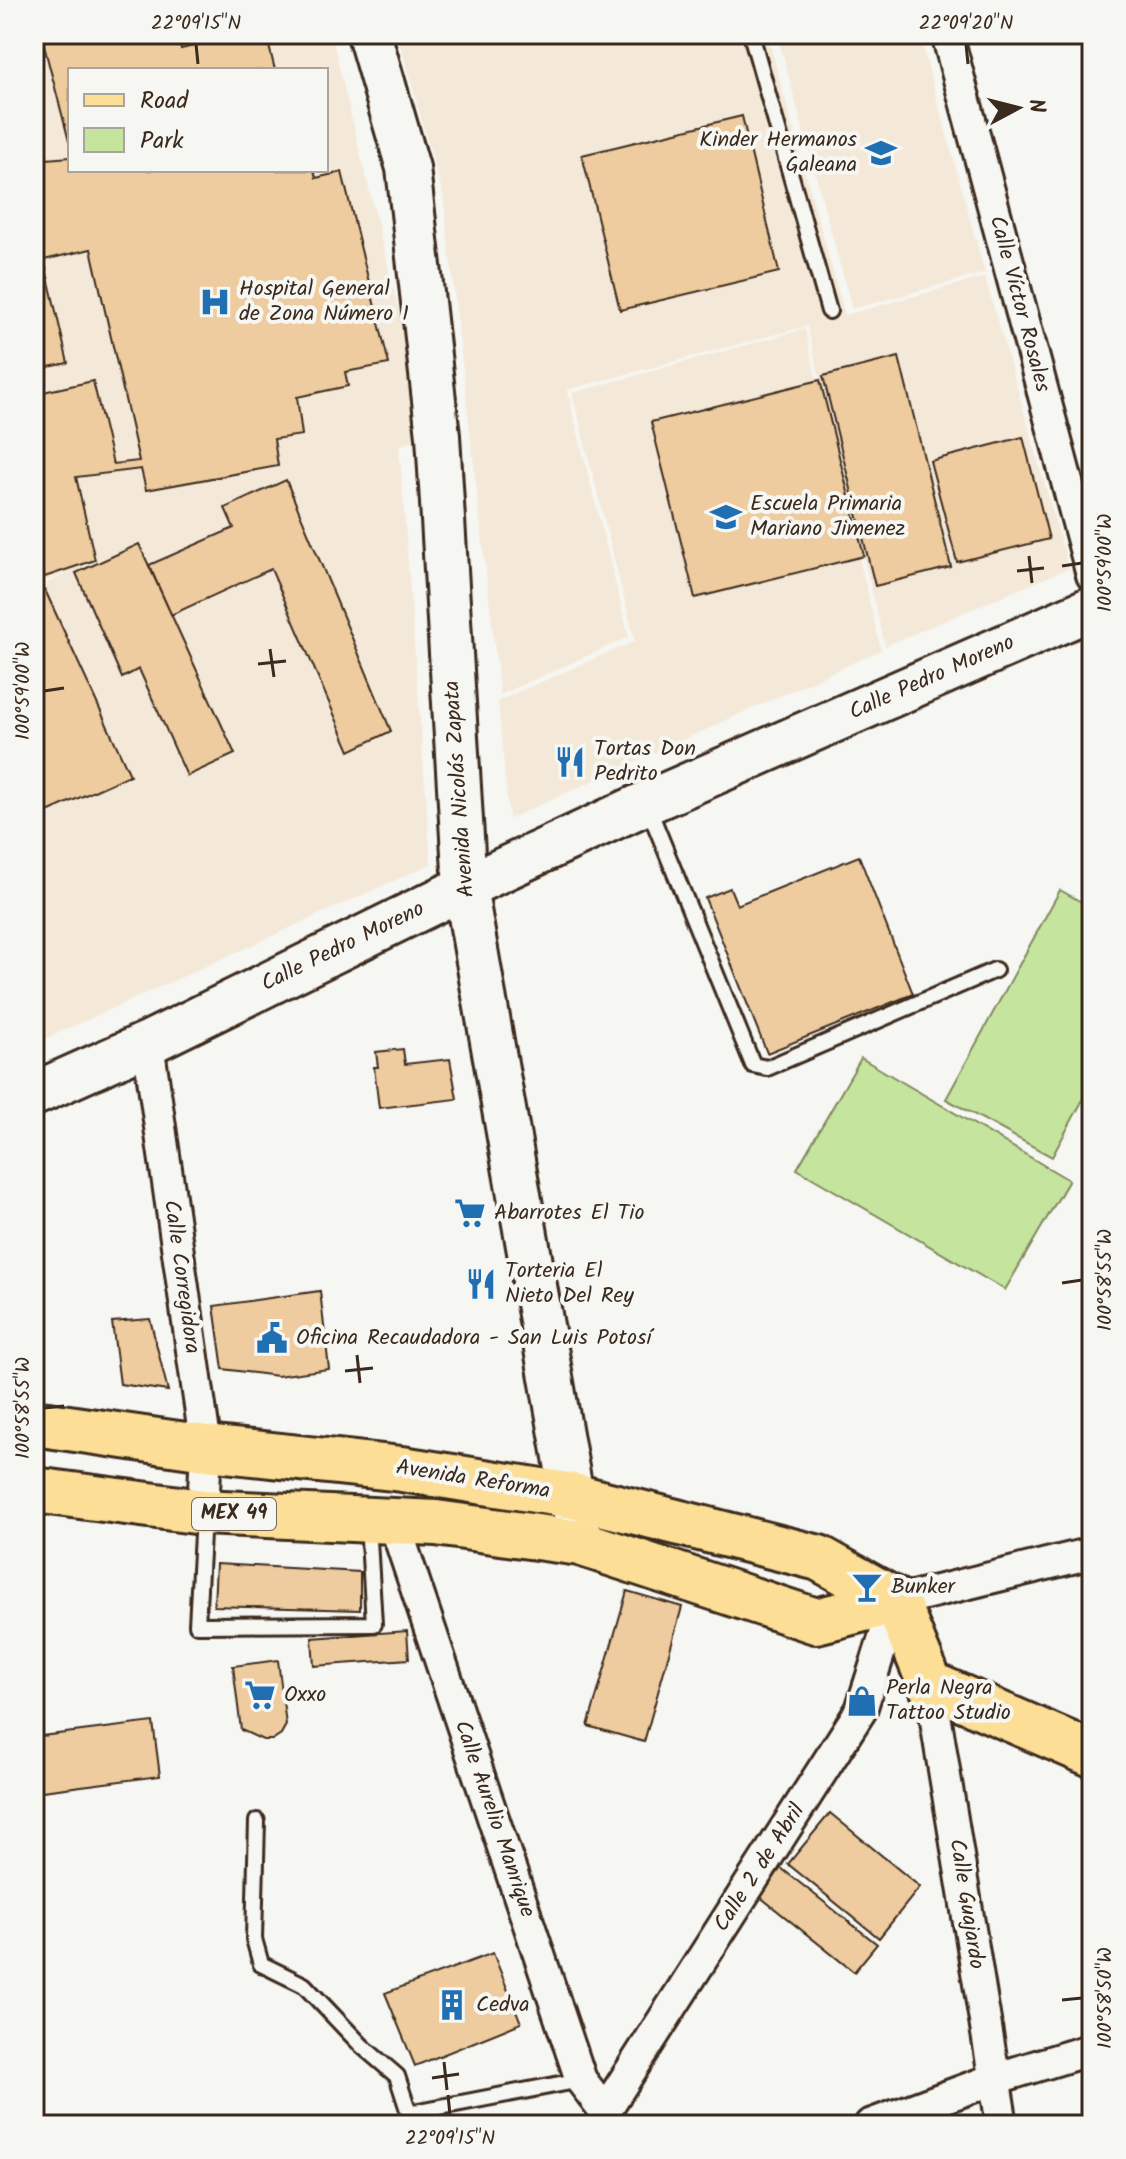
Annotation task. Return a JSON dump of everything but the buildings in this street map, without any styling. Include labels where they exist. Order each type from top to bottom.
[{"type":"main road","name":"Avenida Reforma","points":[[34,1423],[206,1448],[402,1469],[573,1496],[819,1558],[896,1601]]},
{"type":"main road","name":"Avenida Reforma","points":[[34,1490],[203,1512],[399,1522],[580,1543],[816,1621],[896,1601]]},
{"type":"main road","points":[[896,1601],[930,1684],[1092,1754]]},
{"type":"street","name":"Avenida Nicolás Zapata","points":[[369,34],[408,168],[438,436],[465,887],[580,1543]]},
{"type":"street","name":"Calle Víctor Rosales","points":[[947,34],[1092,575]]},
{"type":"street","name":"Calle Pedro Moreno","points":[[34,1094],[148,1043],[465,887],[646,803],[1092,608]]},
{"type":"street","name":"Calle Corregidora","points":[[148,1043],[206,1448],[203,1512]]},
{"type":"street","name":"Calle Aurelio Manrique","points":[[399,1522],[581,2080],[605,2118]]},
{"type":"street","points":[[896,1601],[1092,1553]]},
{"type":"street","name":"Calle 2 de Abril","points":[[605,2118],[861,1710],[896,1601]]},
{"type":"street","name":"Calle Guajardo","points":[[930,1684],[1002,2125]]},
{"type":"street","points":[[870,2125],[994,2079],[1092,2049]]},
{"type":"lane","points":[[751,34],[829,311]]},
{"type":"lane","points":[[646,803],[753,1065],[767,1068],[995,970]]},
{"type":"lane","points":[[203,1512],[197,1625],[374,1624],[399,1522]]},
{"type":"lane","points":[[257,1821],[254,1939],[261,1964],[304,1985],[362,2046],[397,2076],[409,2113],[581,2080]]},
{"type":"shaded area","points":[[34,34],[331,34],[429,434],[399,446],[431,864],[34,1044],[34,589],[73,571],[34,585]]},
{"type":"shaded area","points":[[397,34],[767,34],[845,315],[985,277],[1069,568],[885,646],[807,326],[567,390],[629,637],[500,695],[443,195]]},
{"type":"shaded area","name":"Kinder Hermanos Galeana","points":[[777,34],[919,34],[985,273],[852,309]]},
{"type":"shaded area","name":"Escuela Primaria Mariano Jimenez","points":[[805,329],[881,650],[509,819],[498,701],[635,641],[572,393]]},
{"type":"green space","points":[[1060,890],[1092,908],[1092,1083],[1052,1157],[946,1099]]},
{"type":"green space","points":[[861,1058],[1069,1180],[1005,1290],[797,1169]]},
{"type":"place","name":"Kinder Hermanos Galeana","points":[[881,153]]},
{"type":"place","name":"Hospital General de Zona Número 1","points":[[215,302]]},
{"type":"place","name":"Escuela Primaria Mariano Jimenez","points":[[726,517]]},
{"type":"place","name":"Tortas Don Pedrito","points":[[570,762]]},
{"type":"place","name":"Abarrotes El Tio","points":[[470,1213]]},
{"type":"place","name":"Torteria El Nieto Del Rey","points":[[481,1284]]},
{"type":"place","name":"Oficina Recaudadora - San Luis Potosí","points":[[272,1338]]},
{"type":"place","name":"Bunker","points":[[867,1587]]},
{"type":"place","name":"Oxxo","points":[[260,1695]]},
{"type":"place","name":"Perla Negra Tattoo Studio","points":[[862,1701]]},
{"type":"place","name":"Cedva","points":[[452,2005]]}]
